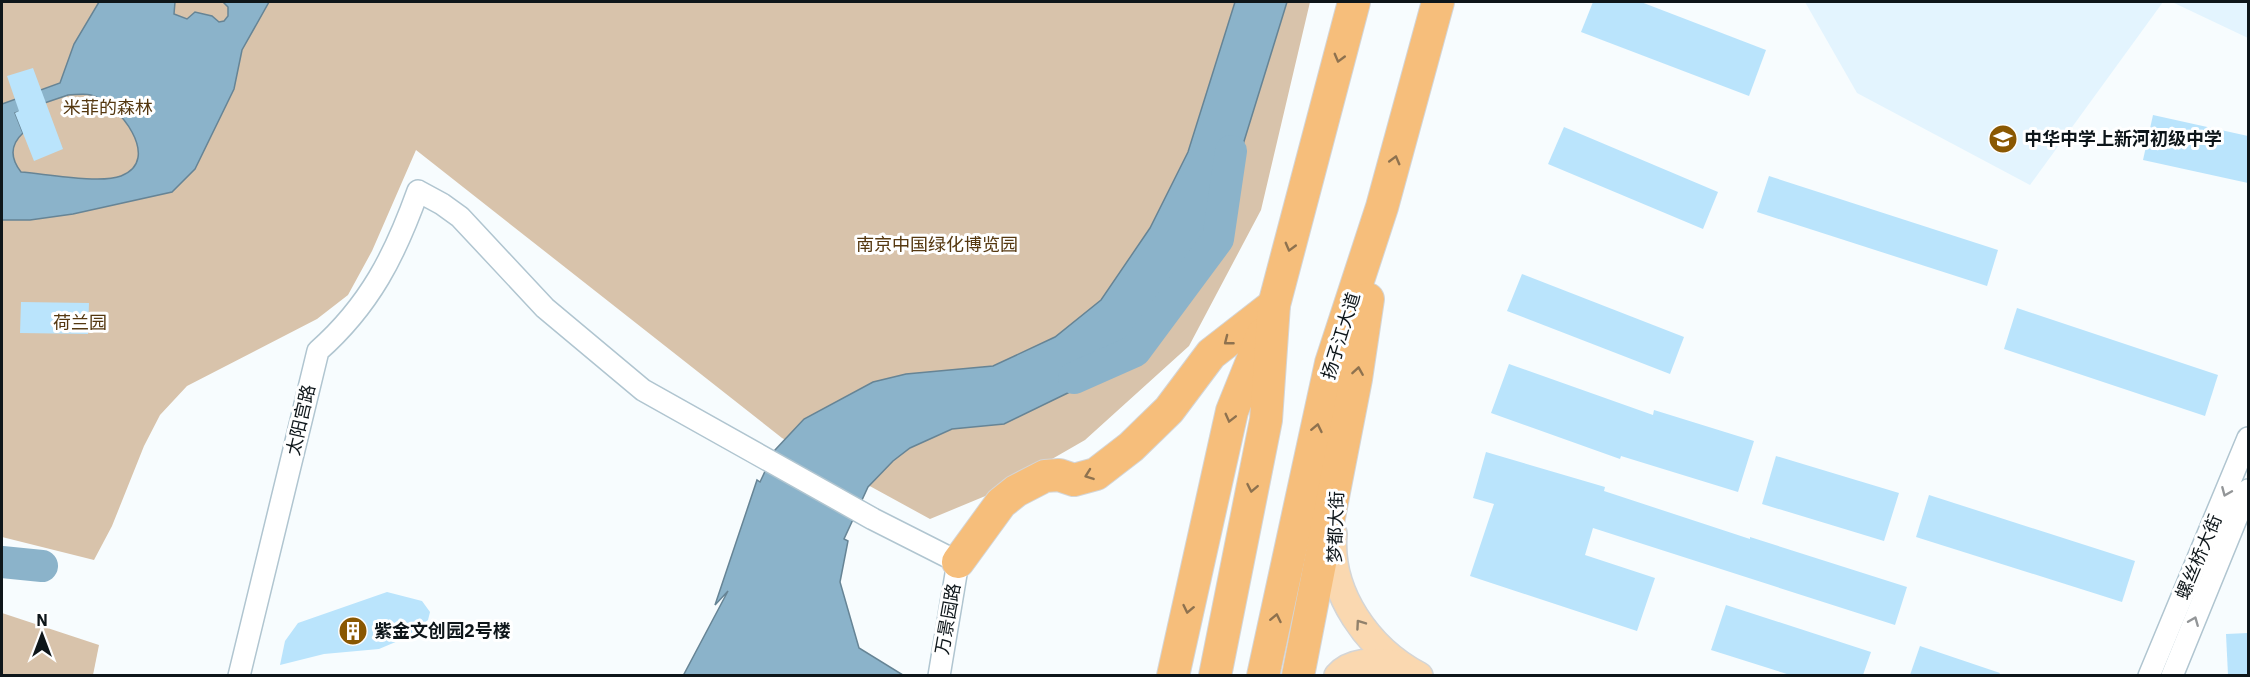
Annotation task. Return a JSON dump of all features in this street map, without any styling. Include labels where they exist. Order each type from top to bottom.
[{"type":"highway","points":[[1173,675],[1232,411],[1274,305],[1354,2]]},
{"type":"highway","name":"扬子江大道","points":[[1263,675],[1332,363],[1382,207],[1438,2]]},
{"type":"highway","points":[[1298,675],[1356,379],[1382,207]]},
{"type":"highway","points":[[958,562],[1001,503],[1016,491],[1045,476],[1059,475],[1074,480],[1096,474],[1131,447],[1169,410],[1211,354],[1274,305]]},
{"type":"highway","points":[[1215,675],[1266,420],[1274,305]]},
{"type":"main road","name":"梦都大街","points":[[1340,452],[1332,550],[1336,582],[1360,626],[1408,670]]},
{"type":"main road","points":[[1338,675],[1353,665],[1373,662],[1408,670]]},
{"type":"street","name":"太阳宫路","points":[[239,675],[318,351],[344,328],[371,292],[392,256],[418,191],[460,217],[545,308],[643,390],[873,519],[958,562]]},
{"type":"street","name":"螺丝桥大街","points":[[2149,675],[2248,438]]},
{"type":"street","name":"螺丝桥大街","points":[[2172,675],[2248,490]]},
{"type":"street","name":"万景园路","points":[[939,675],[958,562]]},
{"type":"shaded area","name":"中华中学上新河初级中学","points":[[1805,2],[2163,2],[2030,185],[1857,93]]},
{"type":"shaded area","points":[[2172,2],[2248,2],[2248,38]]},
{"type":"green space","name":"南京中国绿化博览园","points":[[2,2],[1310,2],[1261,210],[1189,346],[1085,440],[995,492],[930,519],[782,438],[416,150],[372,251],[348,295],[317,319],[187,386],[160,415],[144,446],[112,526],[94,560],[2,537]]},
{"type":"green space","points":[[2,613],[99,645],[93,675],[2,675]]},
{"type":"water","points":[[99,2],[175,2],[174,14],[187,19],[195,12],[212,16],[219,22],[224,21],[228,16],[228,7],[223,2],[269,2],[242,50],[234,89],[195,169],[172,192],[73,214],[30,220],[2,220],[2,104],[60,83],[74,44]],"holes":[[[68,95],[91,95],[102,100],[124,120],[137,145],[138,158],[133,168],[121,176],[100,179],[21,172],[13,157],[16,142],[23,133],[15,113]]]},
{"type":"water","points":[[1235,2],[1287,2],[1233,177],[1192,260],[1131,347],[1078,388],[1004,424],[952,429],[910,448],[893,461],[868,487],[844,539],[848,541],[840,582],[859,648],[903,675],[683,676],[728,591],[715,605],[757,480],[760,482],[775,450],[804,419],[873,382],[906,374],[993,366],[1055,337],[1101,300],[1150,228],[1188,152]]},
{"type":"building","points":[[1593,2],[1641,2],[1766,50],[1749,96],[1581,32]]},
{"type":"building","points":[[33,68],[63,149],[34,161],[15,113],[19,111],[7,76]]},
{"type":"building","points":[[2153,115],[2248,136],[2248,183],[2143,160]]},
{"type":"building","points":[[1564,127],[1718,192],[1703,229],[1548,164]]},
{"type":"building","points":[[1769,176],[1998,250],[1987,286],[1757,212]]},
{"type":"building","points":[[1522,274],[1684,337],[1670,374],[1507,311]]},
{"type":"building","points":[[21,302],[89,303],[88,334],[20,333]]},
{"type":"building","points":[[2017,308],[2218,375],[2205,416],[2004,349]]},
{"type":"building","points":[[1509,364],[1653,415],[1654,410],[1754,441],[1738,492],[1621,456],[1620,459],[1491,413]]},
{"type":"building","points":[[1486,452],[1605,487],[1604,491],[1907,587],[1895,625],[1593,528],[1585,555],[1655,578],[1637,631],[1470,576],[1494,504],[1473,498]]},
{"type":"building","points":[[1776,456],[1899,493],[1884,541],[1762,504]]},
{"type":"building","points":[[1929,495],[2135,561],[2122,602],[1916,537]]},
{"type":"building","name":"紫金文创园2号楼","points":[[387,592],[422,601],[430,612],[428,620],[405,638],[379,649],[324,654],[280,665],[285,641],[298,623]]},
{"type":"building","points":[[1726,605],[1871,652],[1863,675],[1790,675],[1711,650]]},
{"type":"building","points":[[2248,633],[2248,675],[2228,675],[2226,634]]},
{"type":"building","points":[[1920,646],[2000,673],[1999,675],[1910,675]]},
{"type":"waterway","points":[[1074,378],[1135,351],[1218,239],[1231,151]]},
{"type":"waterway","points":[[2,562],[42,566]]},
{"type":"place","name":"中华中学上新河初级中学","points":[[2003,139]]},
{"type":"place","name":"紫金文创园2号楼","points":[[353,631]]},
{"type":"park label","name":"米菲的森林","points":[[108,108]]},
{"type":"park label","name":"荷兰园","points":[[80,323]]}]
